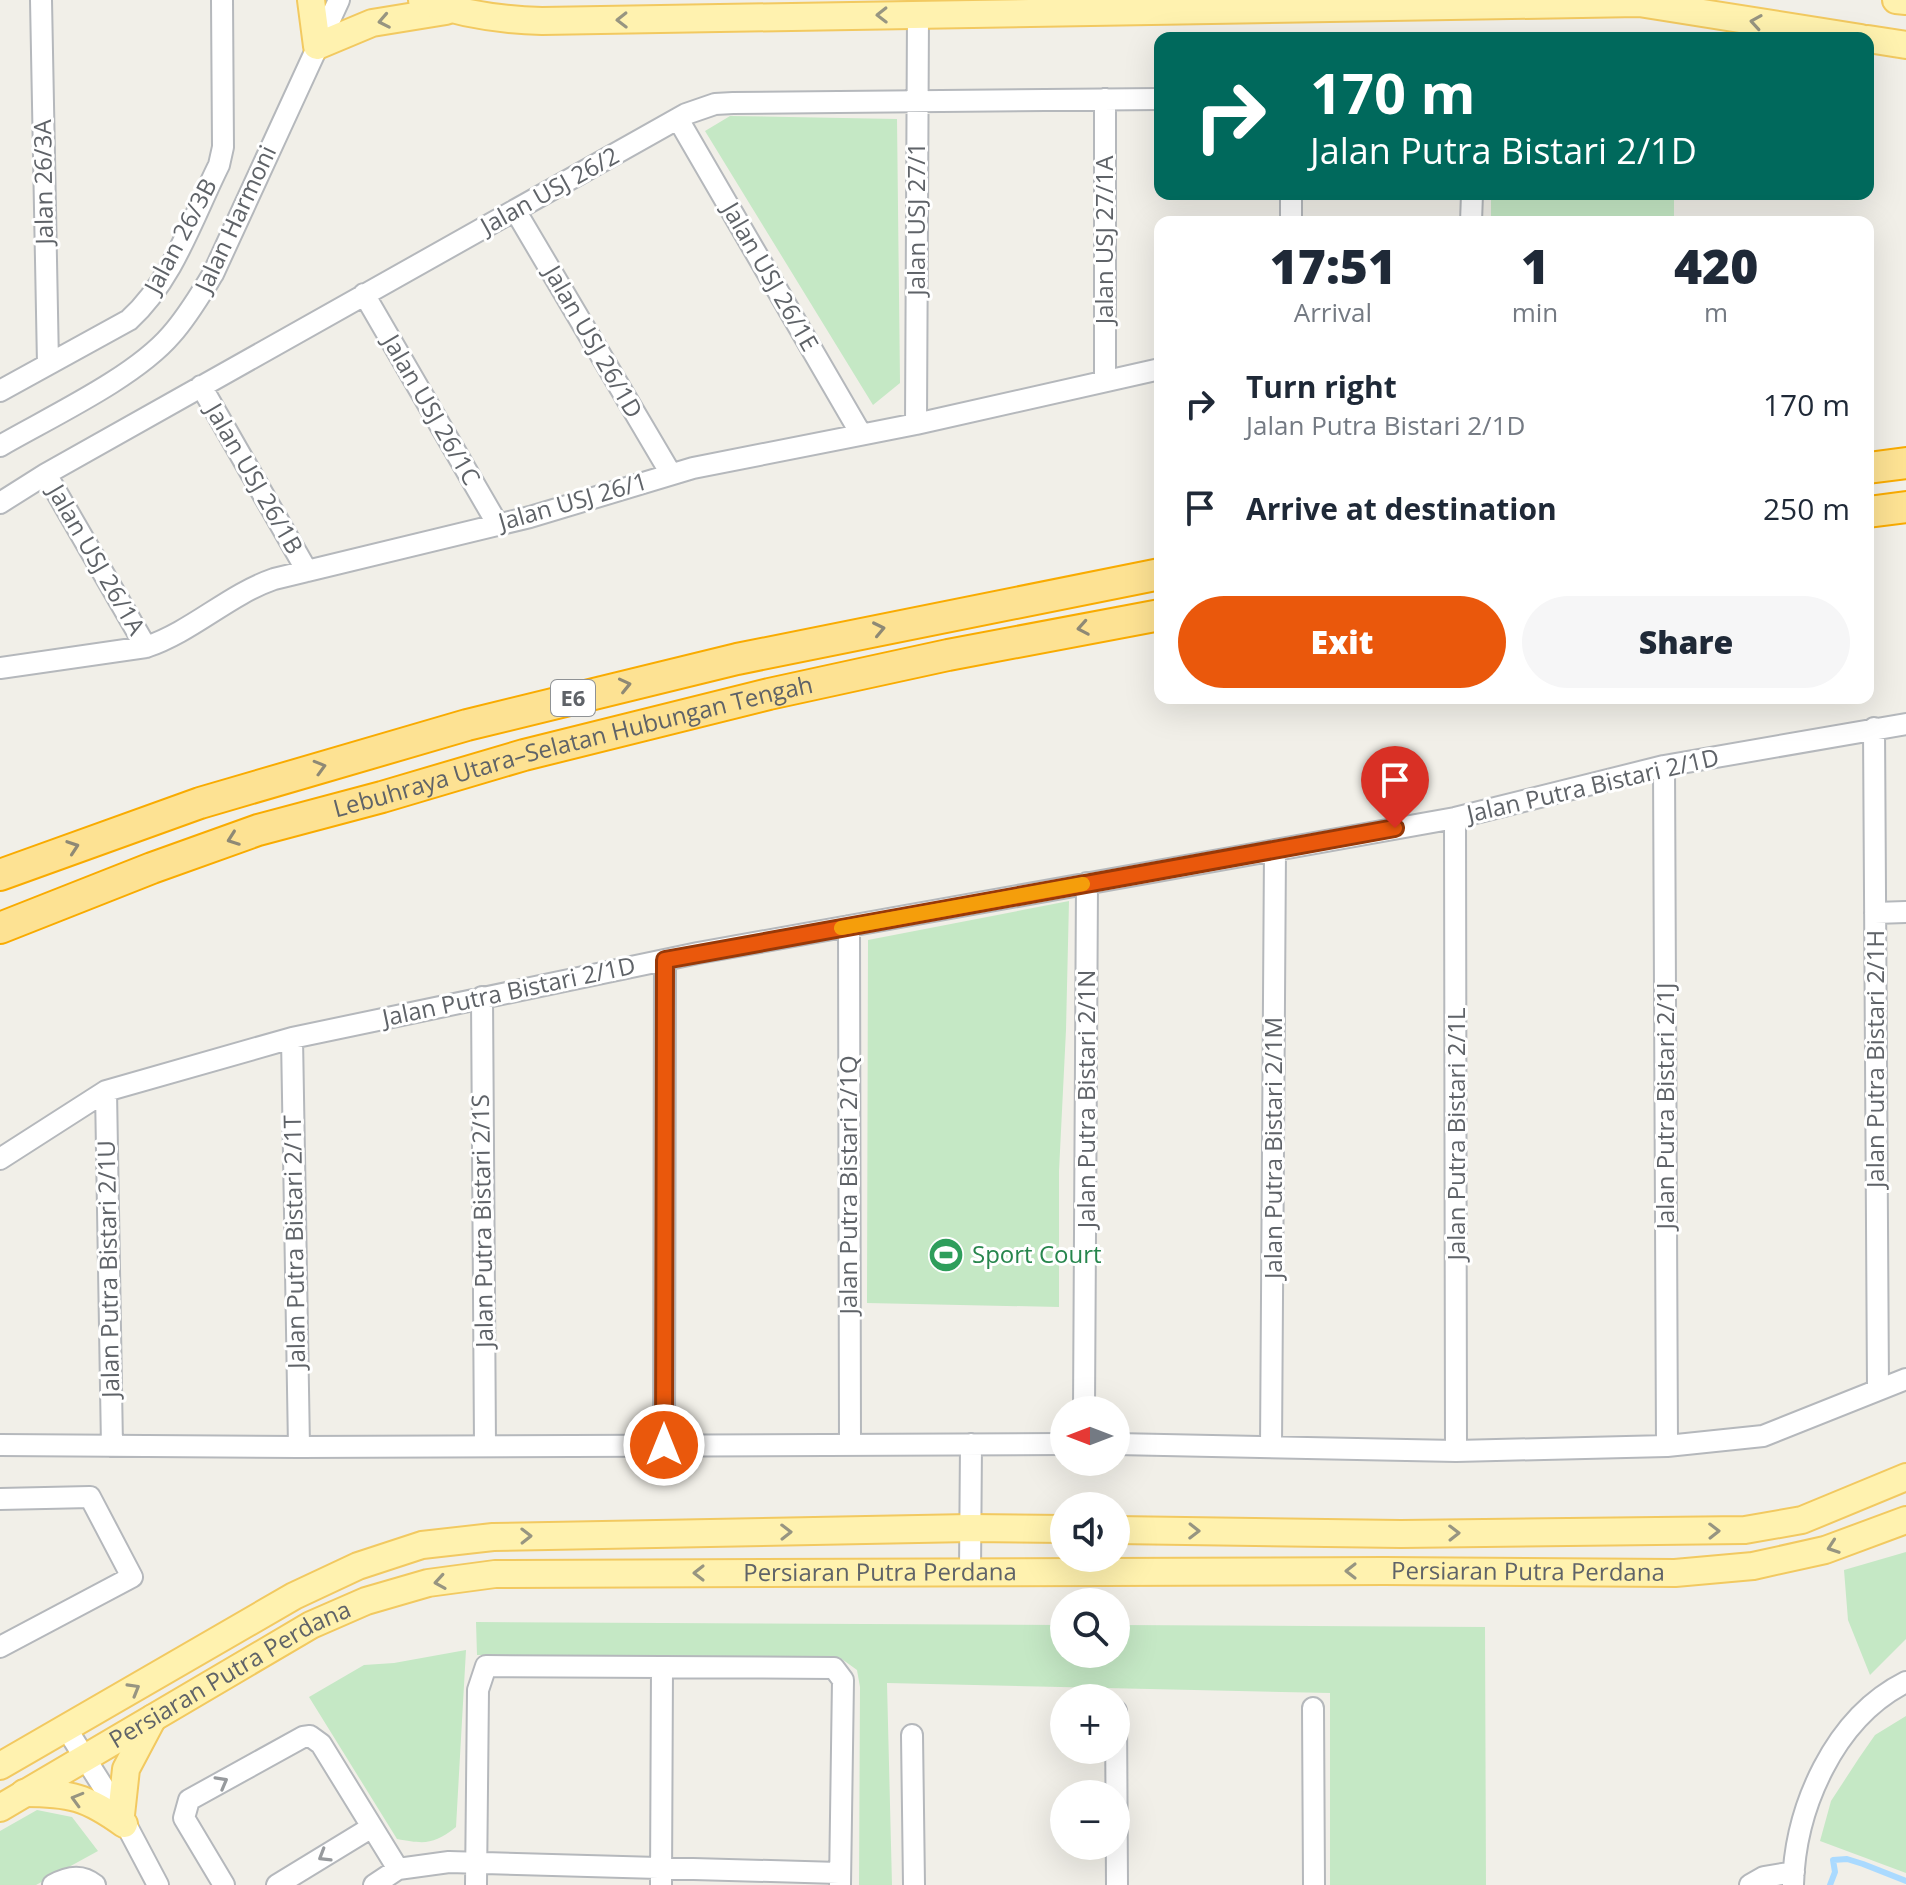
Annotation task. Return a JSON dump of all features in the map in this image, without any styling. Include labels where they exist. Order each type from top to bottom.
[{"type":"highway","points":[[1874,467],[1906,463]]},
{"type":"highway","points":[[1874,511],[1906,507]]},
{"type":"highway","name":"Lebuhraya Utara–Selatan Hubungan Tengah","points":[[0,875],[200,803],[482,721],[752,655],[1154,575]]},
{"type":"highway","name":"Lebuhraya Utara–Selatan Hubungan Tengah","points":[[0,928],[258,830],[524,755],[769,694],[962,652],[1154,616]]},
{"type":"main road","points":[[311,0],[317,46],[372,23],[454,10]]},
{"type":"main road","points":[[422,0],[454,10],[509,20],[542,21],[918,14],[1154,5],[1639,3],[1823,32]]},
{"type":"main road","points":[[1896,0],[1906,1]]},
{"type":"main road","points":[[1874,40],[1906,45]]},
{"type":"main road","name":"Persiaran Putra Perdana","points":[[1130,1530],[1401,1534],[1745,1530],[1802,1520],[1906,1477]]},
{"type":"main road","name":"Persiaran Putra Perdana","points":[[0,1808],[311,1625],[366,1601],[428,1583],[495,1574],[1675,1573],[1753,1566],[1796,1557],[1825,1550],[1906,1520]]},
{"type":"main road","name":"Persiaran Putra Perdana","points":[[0,1766],[294,1596],[358,1566],[422,1545],[493,1537],[1050,1529]]},
{"type":"main road","points":[[24,1793],[54,1793],[83,1800],[123,1820],[126,1769],[153,1718]]},
{"type":"street","name":"Jalan 26/3A","points":[[41,0],[48,364]]},
{"type":"street","name":"Jalan 26/3B","points":[[0,391],[129,320],[143,307],[165,276],[219,165],[223,147],[222,0]]},
{"type":"street","name":"Jalan Harmoni","points":[[0,446],[103,387],[137,363],[169,338],[192,309],[213,274],[339,0]]},
{"type":"street","name":"Jalan USJ 27/1","points":[[916,424],[918,14]]},
{"type":"street","name":"Jalan USJ 27/1A","points":[[1105,99],[1105,381]]},
{"type":"street","name":"Jalan USJ 26/2","points":[[0,503],[364,294],[678,119],[715,104],[1154,99]]},
{"type":"street","name":"Jalan USJ 26/1E","points":[[678,119],[861,434]]},
{"type":"street","name":"Jalan USJ 26/1D","points":[[515,210],[671,474]]},
{"type":"street","name":"Jalan USJ 26/1C","points":[[364,294],[498,525]]},
{"type":"street","name":"Jalan USJ 26/1","points":[[0,668],[146,647],[180,633],[259,584],[498,525],[671,474],[916,424],[1154,370]]},
{"type":"street","name":"Jalan USJ 26/1B","points":[[201,386],[307,571]]},
{"type":"street","name":"Jalan USJ 26/1A","points":[[46,474],[146,647]]},
{"type":"street","name":"Jalan Putra Bistari 2/1D","points":[[0,1159],[106,1091],[292,1038],[665,960],[1455,818],[1664,766],[1906,724]]},
{"type":"street","name":"Jalan Putra Bistari 2/1H","points":[[1874,728],[1878,1390]]},
{"type":"street","name":"Jalan Putra Bistari 2/1J","points":[[1664,766],[1667,1446]]},
{"type":"street","name":"Jalan Putra Bistari 2/1L","points":[[1455,818],[1456,1451]]},
{"type":"street","name":"Jalan Putra Bistari 2/1M","points":[[1271,1447],[1275,850]]},
{"type":"street","name":"Jalan Putra Bistari 2/1N","points":[[1084,1396],[1087,883]]},
{"type":"street","points":[[1875,913],[1906,912]]},
{"type":"street","name":"Jalan Putra Bistari 2/1Q","points":[[849,926],[850,1444]]},
{"type":"street","points":[[664,1445],[665,960]]},
{"type":"street","name":"Jalan Putra Bistari 2/1S","points":[[482,997],[485,1445]]},
{"type":"street","name":"Jalan Putra Bistari 2/1T","points":[[292,1038],[299,1447]]},
{"type":"street","name":"Jalan Putra Bistari 2/1U","points":[[106,1091],[112,1446]]},
{"type":"street","points":[[1130,1444],[1456,1451],[1667,1446],[1763,1436],[1906,1379]]},
{"type":"street","points":[[970,1572],[971,1444]]},
{"type":"street","points":[[0,1445],[1050,1444]]},
{"type":"street","points":[[0,1499],[90,1497],[132,1577],[0,1647]]},
{"type":"street","points":[[374,1885],[398,1869],[449,1862],[476,1862],[661,1876],[840,1879],[843,1680],[834,1668],[486,1666],[478,1690],[476,1862],[476,1885]]},
{"type":"street","points":[[661,1876],[662,1667]]},
{"type":"street","points":[[1750,1885],[1764,1877],[1794,1878],[1796,1848],[1808,1802],[1832,1754],[1874,1702],[1906,1682]]},
{"type":"street","points":[[1313,1708],[1314,1885]]},
{"type":"street","points":[[66,1728],[123,1820],[158,1885]]},
{"type":"street","points":[[912,1735],[914,1885]]},
{"type":"street","points":[[224,1885],[184,1818],[189,1800],[310,1736],[321,1744],[398,1869]]},
{"type":"street","points":[[1116,1764],[1117,1885]]},
{"type":"street","points":[[277,1885],[372,1827]]},
{"type":"street","points":[[53,1885],[86,1881]]},
{"type":"green space","points":[[730,116],[897,119],[900,383],[873,405],[705,131]]},
{"type":"green space","points":[[1491,200],[1674,200],[1674,216],[1491,216]]},
{"type":"green space","points":[[1069,901],[1059,1171],[1059,1307],[867,1303],[868,940]]},
{"type":"green space","points":[[1906,1552],[1906,1639],[1870,1675],[1848,1620],[1844,1570]]},
{"type":"green space","points":[[476,1622],[1050,1625],[1050,1668],[1130,1668],[1130,1625],[1485,1627],[1486,1885],[1330,1885],[1330,1693],[1130,1688],[1130,1684],[1050,1684],[1050,1687],[887,1683],[892,1885],[859,1885],[860,1687],[857,1670],[839,1657],[477,1655]]},
{"type":"green space","points":[[466,1650],[456,1827],[428,1842],[397,1839],[309,1697],[364,1665]]},
{"type":"green space","points":[[1906,1716],[1906,1873],[1820,1841],[1831,1801],[1859,1758],[1875,1735]]},
{"type":"green space","points":[[37,1810],[72,1817],[98,1851],[36,1885],[0,1885],[0,1831]]},
{"type":"waterway","points":[[1830,1885],[1835,1872],[1833,1860],[1847,1859],[1906,1881]]},
{"type":"slow traffic","points":[[841,928],[1083,884]]},
{"type":"place","name":"Sport Court","points":[[946,1255]]},
{"type":"route","points":[[664,1445],[665,960],[1395,828]]}]
